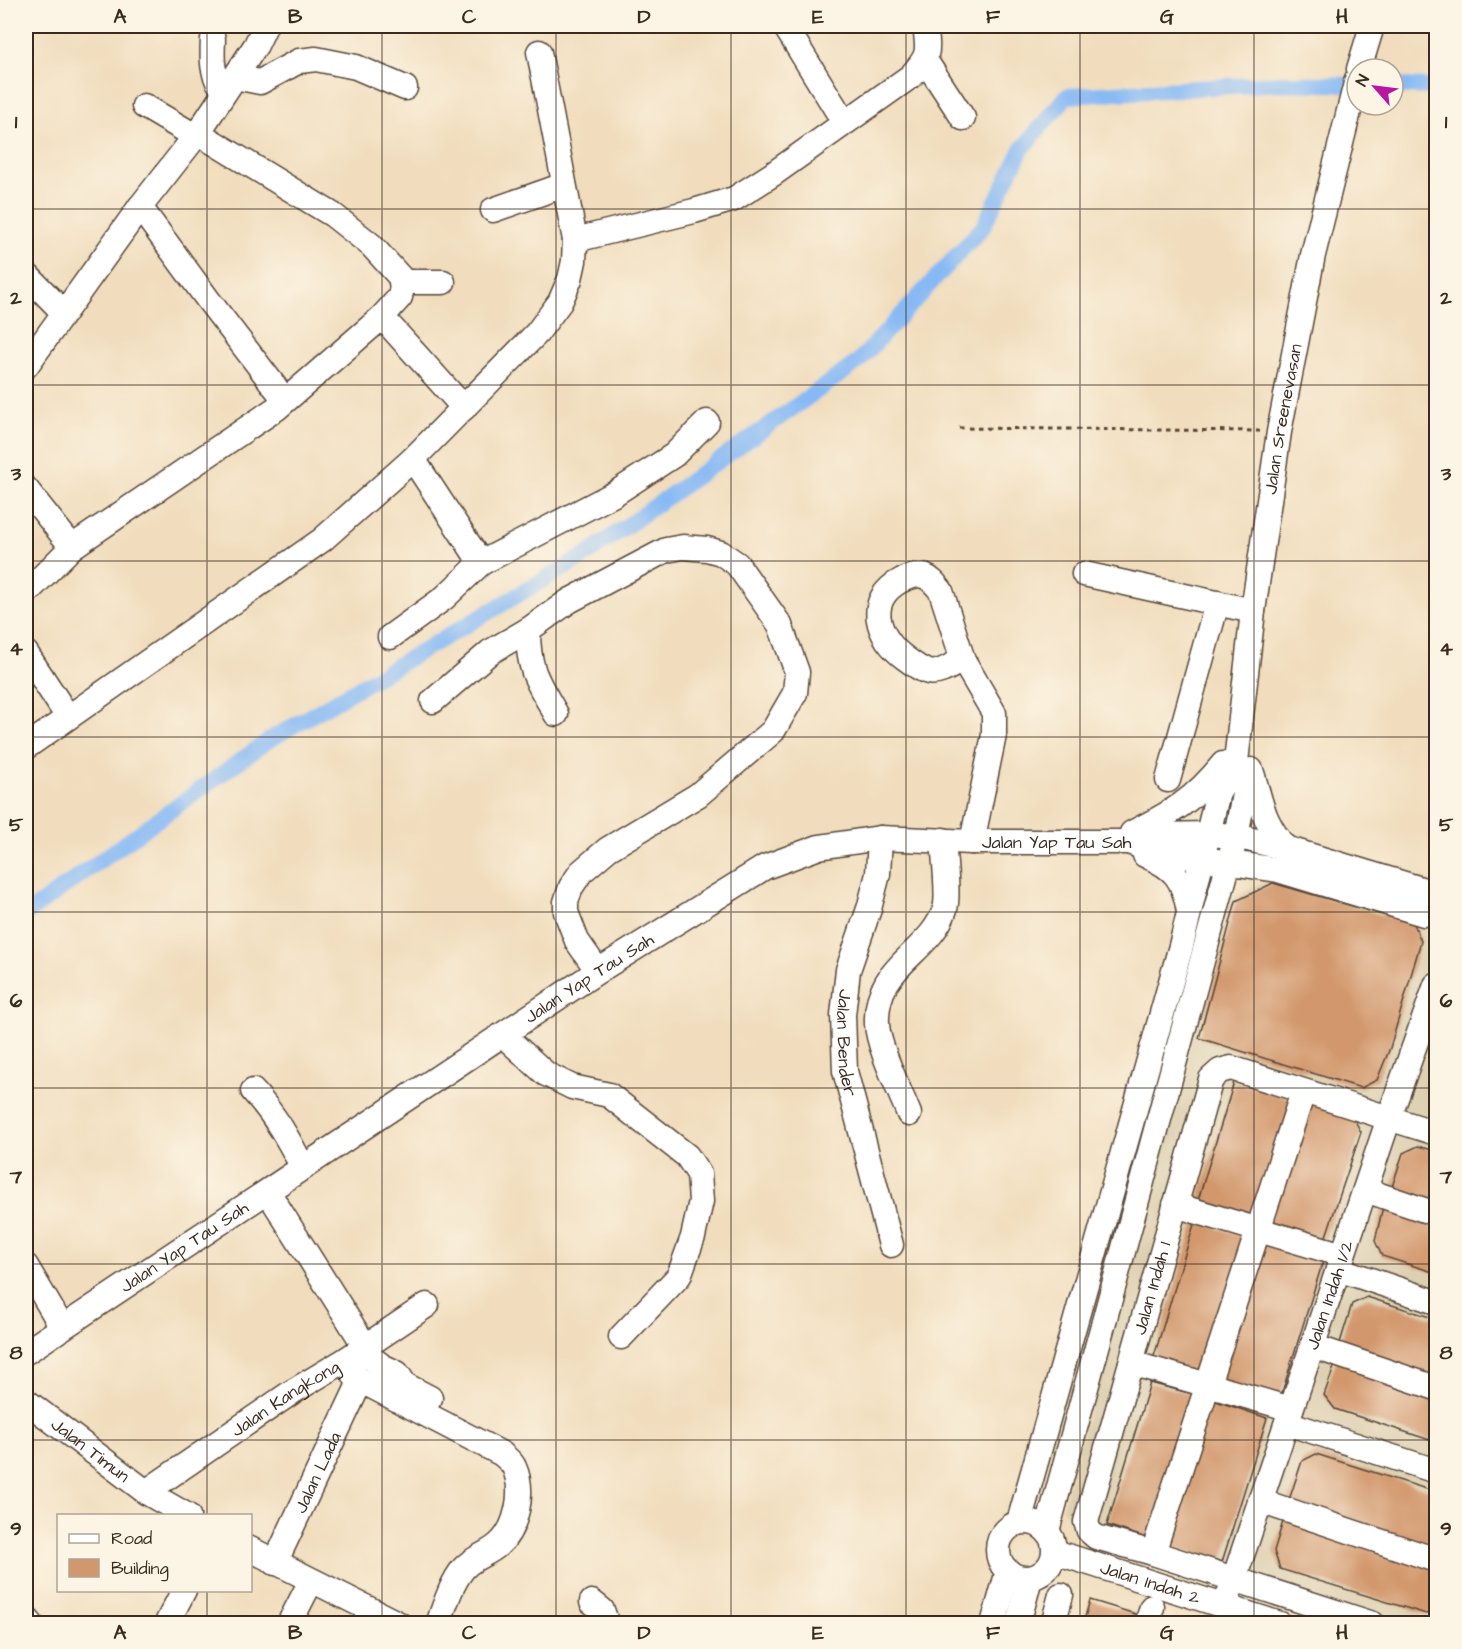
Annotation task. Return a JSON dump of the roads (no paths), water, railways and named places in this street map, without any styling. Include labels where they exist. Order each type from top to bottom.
[{"type":"street","points":[[26,366],[140,207],[197,135],[256,45],[265,26]]},
{"type":"street","points":[[784,26],[844,122]]},
{"type":"street","points":[[574,240],[734,199],[911,76],[925,60],[927,45],[925,26]]},
{"type":"street","name":"Jalan Sreenevasan","points":[[1363,57],[1372,26]]},
{"type":"street","points":[[213,39],[215,77],[219,85],[260,82],[299,61],[316,59],[356,67],[405,88]]},
{"type":"street","points":[[26,747],[322,540],[413,459],[537,333],[561,302],[574,261],[574,240],[539,52]]},
{"type":"street","points":[[925,60],[963,118]]},
{"type":"street","points":[[26,593],[72,547],[225,444],[285,400],[382,317],[400,297],[401,278],[371,245],[333,215],[144,106]]},
{"type":"street","name":"Jalan Sreenevasan","points":[[1236,762],[1253,611],[1279,432],[1313,255],[1347,117]]},
{"type":"street","points":[[492,210],[564,185]]},
{"type":"street","points":[[140,207],[208,301],[285,400]]},
{"type":"street","points":[[26,274],[64,313]]},
{"type":"street","points":[[401,282],[442,282]]},
{"type":"street","points":[[382,317],[464,408]]},
{"type":"street","points":[[390,637],[444,598],[481,563],[614,494],[674,454],[707,422]]},
{"type":"street","points":[[413,459],[481,563]]},
{"type":"street","points":[[26,489],[72,547]]},
{"type":"street","points":[[433,701],[490,652],[528,630],[569,601],[666,550],[683,547],[721,553],[737,564],[780,625],[797,672],[795,693],[773,731],[698,795],[609,849],[581,872],[571,887],[566,912],[577,941],[598,971]]},
{"type":"street","points":[[1084,574],[1253,611]]},
{"type":"street","points":[[1168,780],[1216,603]]},
{"type":"street","points":[[528,630],[528,655],[531,668],[556,714]]},
{"type":"street","points":[[26,653],[68,717]]},
{"type":"street","points":[[963,660],[994,713],[994,735],[972,842]]},
{"type":"street","points":[[1121,842],[1190,800],[1226,760],[1240,733]]},
{"type":"street","points":[[1240,733],[1264,817],[1272,831],[1282,859]]},
{"type":"street","points":[[1019,1522],[1189,913],[1218,792],[1236,762]]},
{"type":"street","points":[[1051,1542],[1039,1524],[1029,1521],[1019,1522],[1003,1534],[998,1554],[1001,1563],[1019,1575],[1039,1575],[1052,1562],[1051,1542],[1236,836],[1244,794],[1243,780],[1236,762]]},
{"type":"street","points":[[1121,842],[1158,835],[1236,836],[1282,859],[1424,914],[1437,912]]},
{"type":"street","name":"Jalan Yap Tau Sah","points":[[26,1352],[598,971],[765,867],[819,848],[880,838],[972,842],[1121,842],[1157,852],[1201,860],[1229,862]]},
{"type":"street","name":"Jalan Bender","points":[[880,838],[878,874],[869,909],[848,970],[843,1015],[845,1071],[891,1245]]},
{"type":"street","points":[[909,1114],[878,1035],[878,1005],[880,994],[888,979],[900,964],[922,944],[940,920],[946,906],[943,840]]},
{"type":"street","points":[[1121,842],[1169,869],[1185,888],[1189,913]]},
{"type":"street","points":[[1219,900],[1282,859]]},
{"type":"street","points":[[1229,862],[1282,859],[1431,892],[1437,897]]},
{"type":"street","name":"Jalan Indah 1/2","points":[[1225,1606],[1389,1118],[1431,1017],[1437,985]]},
{"type":"street","points":[[504,1035],[546,1074],[572,1087],[609,1095],[687,1155],[699,1174],[701,1201],[693,1237],[679,1276],[621,1337]]},
{"type":"street","name":"Jalan Indah 1","points":[[1373,1623],[1096,1537],[1089,1531],[1086,1522],[1211,1079],[1220,1071],[1231,1068],[1437,1133]]},
{"type":"street","points":[[254,1092],[269,1108],[280,1125],[303,1168]]},
{"type":"street","points":[[1153,1553],[1303,1092]]},
{"type":"street","points":[[1365,1190],[1437,1214]]},
{"type":"street","points":[[267,1192],[357,1352],[398,1373],[405,1385],[410,1388],[458,1412]]},
{"type":"street","points":[[1175,1205],[1258,1230],[1437,1302]]},
{"type":"street","points":[[26,1266],[62,1327]]},
{"type":"street","name":"Jalan Kangkong","points":[[146,1492],[292,1392],[427,1305]]},
{"type":"street","points":[[1312,1346],[1437,1388]]},
{"type":"street","points":[[357,1352],[354,1374],[361,1380],[492,1448],[513,1465],[519,1480],[516,1512],[508,1536],[496,1547],[479,1555],[456,1578],[438,1623]]},
{"type":"street","points":[[1131,1363],[1208,1385],[1437,1471]]},
{"type":"street","name":"Jalan Lada","points":[[275,1563],[361,1380]]},
{"type":"street","name":"Jalan Timun","points":[[26,1401],[146,1492],[187,1514]]},
{"type":"street","points":[[1260,1501],[1437,1560]]},
{"type":"street","name":"Jalan Indah 2","points":[[1051,1542],[1225,1606],[1280,1623]]},
{"type":"street","points":[[252,1550],[311,1581],[363,1614],[399,1623]]},
{"type":"street","points":[[993,1623],[1019,1575]]},
{"type":"street","points":[[1018,1623],[1019,1575]]},
{"type":"street","points":[[289,1623],[311,1581]]},
{"type":"street","points":[[168,1622],[183,1592]]},
{"type":"street","points":[[1053,1623],[1061,1595]]},
{"type":"street","points":[[592,1602],[602,1610],[607,1623]]},
{"type":"street","points":[[26,1618],[31,1623]]},
{"type":"waterway","points":[[26,914],[269,740],[583,557],[858,362],[983,227],[1022,149],[1067,96],[1280,83],[1345,85]]},
{"type":"waterway","points":[[1405,86],[1436,87]]}]
